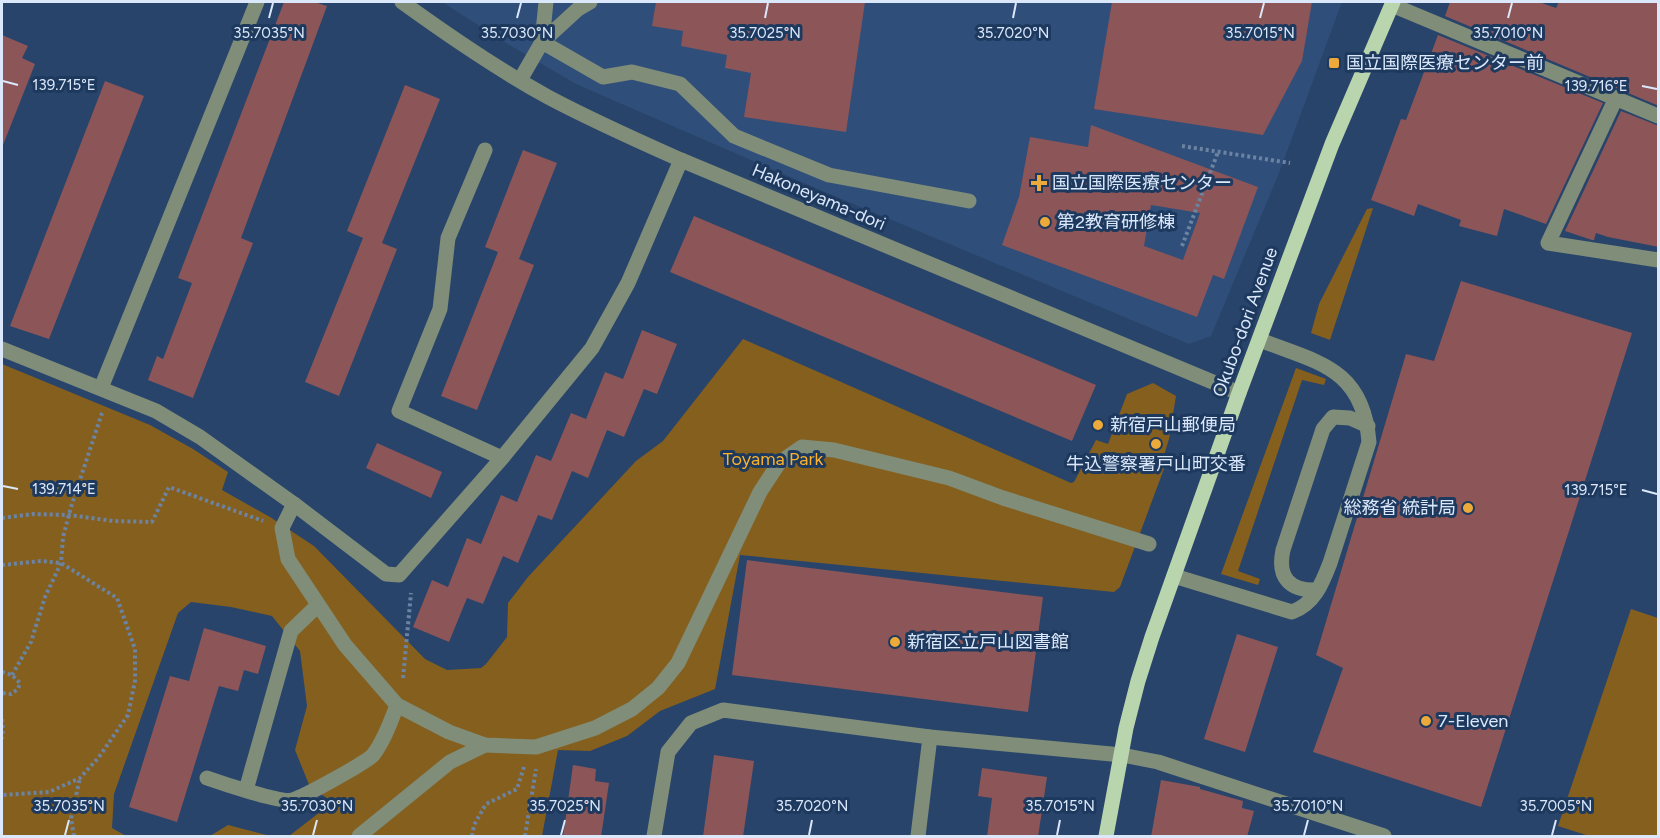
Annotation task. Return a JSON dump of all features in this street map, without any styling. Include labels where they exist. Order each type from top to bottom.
[{"type":"main road","name":"Okubo-dori Avenue","points":[[1106,837],[1138,681],[1174,576],[1239,393],[1332,144],[1392,3]]},
{"type":"street","points":[[101,388],[257,2]]},
{"type":"street","name":"Hakoneyama-dori","points":[[402,2],[446,34],[520,80],[602,124],[681,160],[1239,393]]},
{"type":"street","points":[[542,42],[546,2]]},
{"type":"street","points":[[520,80],[542,42],[578,9],[590,2]]},
{"type":"street","points":[[1392,3],[1659,116]]},
{"type":"street","points":[[542,42],[603,76],[632,72],[680,84],[734,135],[829,175],[969,201]]},
{"type":"street","points":[[1616,98],[1548,243],[1659,260]]},
{"type":"street","points":[[485,150],[448,238],[440,309],[399,411],[502,458]]},
{"type":"street","points":[[2,349],[156,411],[200,437],[294,504],[386,574],[399,575],[502,458],[592,348],[628,283],[681,160]]},
{"type":"street","points":[[1174,576],[1292,612],[1300,610],[1311,600],[1330,563],[1369,442],[1368,426],[1360,402],[1348,382],[1325,365],[1260,340]]},
{"type":"street","points":[[1317,590],[1304,590],[1292,586],[1284,576],[1280,564],[1283,550],[1323,429],[1333,417],[1350,418],[1368,426]]},
{"type":"street","points":[[294,504],[282,528],[288,559],[345,645],[397,705],[449,732],[485,745],[532,746],[595,728],[632,709],[658,688],[678,663],[760,492],[779,463],[802,447],[834,450],[949,478],[1003,498],[1149,544]]},
{"type":"street","points":[[246,790],[291,631],[318,604]]},
{"type":"street","points":[[207,778],[291,801],[331,781],[372,756],[390,725],[397,705]]},
{"type":"street","points":[[654,837],[668,752],[691,723],[723,710],[930,737],[1122,755],[1158,762],[1384,837]]},
{"type":"street","points":[[918,837],[930,737]]},
{"type":"street","points":[[359,837],[450,762],[485,745]]},
{"type":"path","points":[[1182,146],[1290,163]]},
{"type":"path","points":[[1182,246],[1218,152]]},
{"type":"path","points":[[12,675],[31,642],[45,597],[61,563],[63,537],[69,515],[102,414],[101,388]]},
{"type":"path","points":[[2,518],[33,513],[113,521],[152,522],[168,487],[282,528]]},
{"type":"path","points":[[2,565],[41,561],[61,563],[117,598],[135,649],[135,681],[128,715],[99,757],[80,778],[49,792],[2,795]]},
{"type":"path","points":[[397,705],[404,673],[411,593],[399,575]]},
{"type":"path","points":[[2,672],[12,675],[20,683],[18,690],[11,694],[2,693]]},
{"type":"path","points":[[2,719],[2,739]]},
{"type":"path","points":[[472,837],[474,825],[486,804],[517,789],[532,746]]},
{"type":"path","points":[[525,837],[536,772],[532,746]]},
{"type":"path","points":[[74,837],[71,818],[80,778]]},
{"type":"shaded area","name":"国立国際医療センター","points":[[442,2],[1342,2],[1279,173],[1211,336],[1189,344],[827,193],[576,84]]},
{"type":"green space","points":[[1373,208],[1330,340],[1311,333],[1319,304],[1367,209]]},
{"type":"green space","name":"Toyama Park","points":[[743,339],[1071,483],[1074,482],[1096,440],[1108,444],[1127,394],[1153,383],[1176,396],[1169,439],[1161,465],[1165,466],[1120,587],[1114,592],[740,555],[715,689],[660,711],[627,736],[590,751],[558,750],[542,836],[289,836],[333,802],[310,787],[295,750],[307,706],[300,651],[272,616],[231,607],[191,602],[178,613],[114,794],[112,828],[126,836],[2,836],[2,364],[150,425],[228,472],[222,490],[270,517],[314,546],[425,659],[447,670],[481,668],[486,664],[507,637],[508,603],[528,577],[636,461],[663,441]]},
{"type":"green space","points":[[1296,368],[1326,379],[1324,385],[1302,380],[1238,571],[1260,579],[1258,585],[1221,574]]},
{"type":"green space","points":[[1631,609],[1658,618],[1658,836],[1589,836],[1558,826]]},
{"type":"green space","points":[[228,825],[270,836],[210,836]]},
{"type":"building","points":[[284,2],[314,2],[327,6],[241,238],[253,243],[193,398],[148,380],[157,356],[163,359],[192,283],[178,278]]},
{"type":"building","points":[[656,2],[865,2],[846,132],[744,117],[751,73],[725,68],[727,55],[681,46],[683,31],[652,26]]},
{"type":"building","points":[[1112,2],[1312,2],[1302,61],[1263,135],[1094,109]]},
{"type":"building","points":[[1450,2],[1539,2],[1556,8],[1559,2],[1659,2],[1659,106],[1445,16]]},
{"type":"building","points":[[2,35],[28,46],[22,58],[35,64],[3,145],[2,145]]},
{"type":"building","points":[[1438,35],[1603,103],[1546,224],[1504,209],[1497,236],[1459,226],[1461,220],[1418,204],[1414,216],[1371,200],[1401,119],[1406,120]]},
{"type":"building","points":[[105,81],[144,96],[49,339],[10,326]]},
{"type":"building","points":[[405,85],[440,99],[382,243],[397,249],[339,396],[305,382],[363,238],[347,231]]},
{"type":"building","points":[[1621,111],[1659,126],[1659,247],[1596,233],[1592,240],[1565,231]]},
{"type":"building","points":[[1091,125],[1258,187],[1224,279],[1213,275],[1197,317],[1002,245],[1019,197],[1030,137],[1088,147]],"holes":[[[1151,205],[1200,213],[1183,260],[1144,246]]]},
{"type":"building","points":[[523,150],[557,163],[519,259],[534,265],[477,410],[441,396],[498,252],[485,247]]},
{"type":"building","points":[[694,216],[1096,385],[1072,441],[670,272]]},
{"type":"building","name":"総務省 統計局","points":[[1461,281],[1632,333],[1481,807],[1313,752],[1343,668],[1316,655],[1406,354],[1434,361]]},
{"type":"building","points":[[642,330],[677,344],[657,394],[644,389],[624,437],[607,430],[588,478],[572,471],[552,520],[538,515],[518,563],[503,556],[483,604],[467,598],[449,642],[413,627],[432,580],[448,587],[467,538],[481,544],[501,495],[517,502],[536,455],[551,461],[571,413],[586,419],[605,372],[623,379]]},
{"type":"building","points":[[377,443],[442,472],[431,498],[366,468]]},
{"type":"building","points":[[747,560],[1043,597],[1028,712],[732,675]]},
{"type":"building","points":[[204,628],[266,646],[258,674],[244,670],[238,691],[219,686],[177,822],[129,807],[170,676],[189,681]]},
{"type":"building","points":[[1237,634],[1278,647],[1245,752],[1204,739]]},
{"type":"building","points":[[714,755],[754,761],[743,837],[703,837]]},
{"type":"building","points":[[573,765],[596,769],[595,781],[609,783],[601,837],[563,837]]},
{"type":"building","points":[[982,768],[1047,777],[1038,837],[987,837],[992,798],[978,796]]},
{"type":"building","points":[[1161,780],[1200,787],[1200,789],[1243,801],[1242,808],[1254,811],[1247,837],[1151,837]]},
{"type":"place","name":"国立国際医療センター前","points":[[1334,63]]},
{"type":"place","name":"国立国際医療センター","points":[[1039,183]]},
{"type":"place","name":"第2教育研修棟","points":[[1045,222]]},
{"type":"place","name":"新宿戸山郵便局","points":[[1098,425]]},
{"type":"place","name":"牛込警察署戸山町交番","points":[[1156,444]]},
{"type":"place","name":"総務省 統計局","points":[[1468,508]]},
{"type":"place","name":"新宿区立戸山図書館","points":[[895,642]]},
{"type":"place","name":"7-Eleven","points":[[1426,721]]}]
